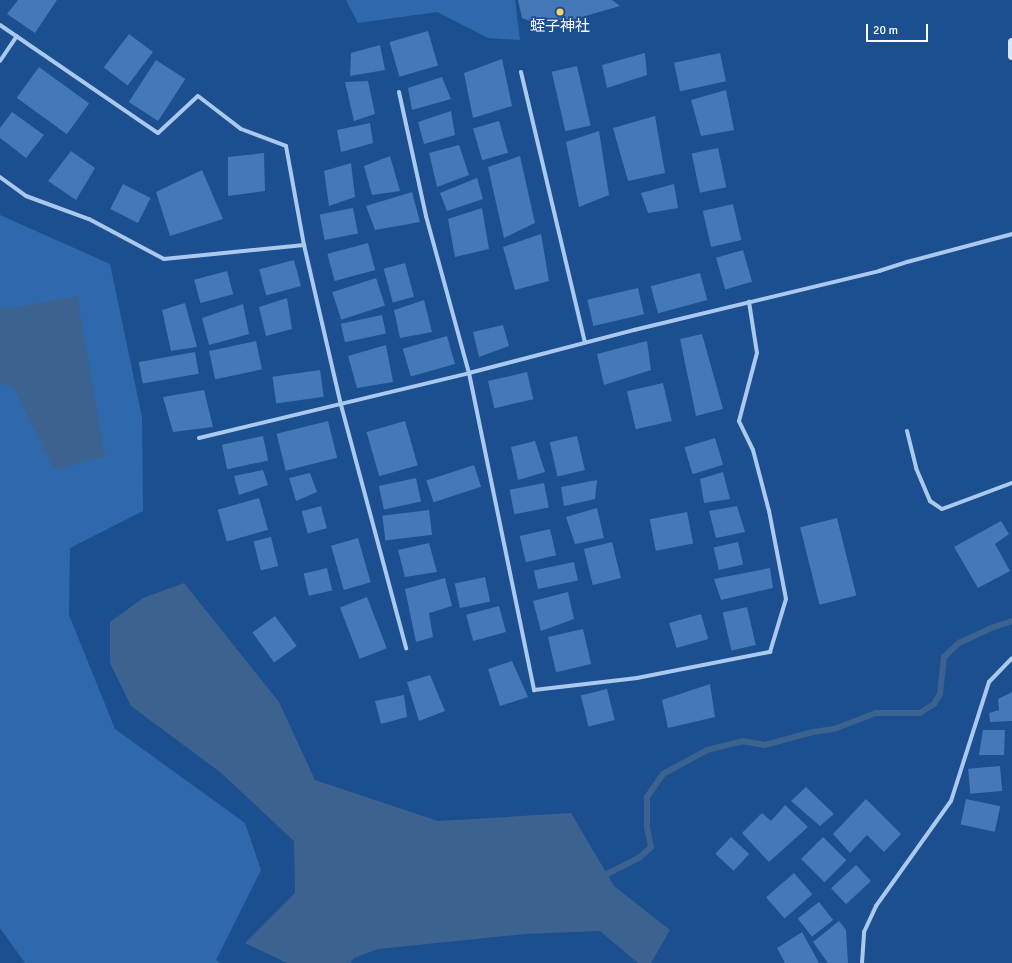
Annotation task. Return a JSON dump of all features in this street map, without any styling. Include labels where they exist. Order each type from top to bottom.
[{"type":"main road","points":[[1012,42],[1012,56]]},
{"type":"street","points":[[0,25],[158,133],[198,96],[241,129],[286,146],[304,245],[341,405],[406,648]]},
{"type":"street","points":[[0,61],[17,36]]},
{"type":"street","points":[[521,72],[585,343]]},
{"type":"street","points":[[399,92],[426,216],[469,373],[534,690],[637,678],[770,652],[786,599],[769,511],[752,450],[739,421],[757,353],[749,302]]},
{"type":"street","points":[[0,177],[26,196],[89,219],[164,259],[304,245]]},
{"type":"street","points":[[199,438],[341,405],[749,302],[879,271],[906,262],[1012,234]]},
{"type":"street","points":[[907,431],[916,468],[930,501],[942,509],[1012,483]]},
{"type":"street","points":[[862,963],[864,932],[876,906],[951,801],[989,682],[1012,658]]},
{"type":"shaded area","points":[[346,0],[515,0],[520,40],[488,38],[437,12],[358,23]]},
{"type":"shaded area","points":[[0,215],[110,264],[142,417],[143,511],[70,548],[69,615],[115,729],[245,823],[261,870],[216,960],[221,963],[25,963],[0,928]]},
{"type":"shaded area","points":[[77,296],[105,457],[54,470],[13,387],[0,383],[0,306],[7,309]]},
{"type":"shaded area","points":[[184,583],[279,702],[315,780],[438,821],[571,813],[614,886],[670,930],[651,963],[638,963],[600,931],[526,934],[378,949],[354,958],[350,963],[287,963],[245,943],[295,893],[294,841],[220,772],[131,706],[110,663],[110,622],[143,598]]},
{"type":"building","points":[[18,0],[57,0],[35,33],[7,14]]},
{"type":"building","name":"蛭子神社","points":[[518,0],[612,0],[620,6],[575,19],[538,24],[522,18]]},
{"type":"building","points":[[428,31],[438,66],[399,77],[390,42]]},
{"type":"building","points":[[129,34],[153,52],[128,86],[104,68]]},
{"type":"building","points":[[380,45],[385,70],[350,76],[351,53]]},
{"type":"building","points":[[645,53],[647,75],[607,88],[602,65]]},
{"type":"building","points":[[720,53],[726,81],[680,91],[674,63]]},
{"type":"building","points":[[502,59],[512,106],[473,118],[464,73]]},
{"type":"building","points":[[156,60],[185,79],[158,121],[129,102]]},
{"type":"building","points":[[577,66],[591,125],[565,131],[552,72]]},
{"type":"building","points":[[39,67],[89,103],[67,134],[17,98]]},
{"type":"building","points":[[442,77],[451,99],[412,110],[408,88]]},
{"type":"building","points":[[368,81],[375,114],[354,121],[345,82]]},
{"type":"building","points":[[726,90],[734,130],[701,136],[691,100]]},
{"type":"building","points":[[451,111],[455,135],[424,144],[418,122]]},
{"type":"building","points":[[12,112],[44,135],[26,158],[0,138],[0,128]]},
{"type":"building","points":[[655,116],[665,173],[628,181],[613,128]]},
{"type":"building","points":[[499,121],[508,153],[482,160],[473,128]]},
{"type":"building","points":[[370,123],[373,143],[341,152],[337,130]]},
{"type":"building","points":[[599,131],[609,195],[579,207],[566,142]]},
{"type":"building","points":[[459,145],[469,175],[437,187],[429,153]]},
{"type":"building","points":[[718,148],[726,187],[700,193],[692,154]]},
{"type":"building","points":[[71,151],[95,168],[76,200],[48,181]]},
{"type":"building","points":[[264,153],[265,191],[228,196],[228,157]]},
{"type":"building","points":[[390,156],[400,191],[372,195],[364,166]]},
{"type":"building","points":[[520,156],[535,223],[504,238],[488,167]]},
{"type":"building","points":[[351,163],[355,197],[329,206],[324,171]]},
{"type":"building","points":[[202,170],[223,219],[170,236],[156,192]]},
{"type":"building","points":[[477,178],[483,199],[447,211],[440,193]]},
{"type":"building","points":[[123,184],[151,198],[138,223],[110,209]]},
{"type":"building","points":[[674,184],[678,208],[648,213],[641,193]]},
{"type":"building","points":[[412,192],[420,222],[375,230],[366,206]]},
{"type":"building","points":[[733,204],[741,240],[711,247],[703,211]]},
{"type":"building","points":[[353,208],[358,234],[325,240],[320,214]]},
{"type":"building","points":[[482,208],[489,249],[455,257],[448,219]]},
{"type":"building","points":[[541,234],[549,281],[515,290],[503,247]]},
{"type":"building","points":[[368,243],[375,270],[335,281],[327,254]]},
{"type":"building","points":[[743,250],[752,282],[725,289],[716,258]]},
{"type":"building","points":[[294,260],[301,286],[266,295],[259,269]]},
{"type":"building","points":[[405,263],[414,297],[393,303],[384,269]]},
{"type":"building","points":[[227,271],[233,294],[200,303],[194,280]]},
{"type":"building","points":[[700,273],[707,300],[658,313],[651,286]]},
{"type":"building","points":[[376,278],[385,306],[341,320],[332,292]]},
{"type":"building","points":[[638,288],[644,314],[593,326],[587,300]]},
{"type":"building","points":[[287,298],[292,329],[266,336],[259,307]]},
{"type":"building","points":[[424,300],[432,332],[400,338],[394,310]]},
{"type":"building","points":[[185,303],[197,347],[171,351],[162,310]]},
{"type":"building","points":[[243,304],[249,334],[209,345],[202,318]]},
{"type":"building","points":[[382,315],[386,334],[345,342],[341,324]]},
{"type":"building","points":[[503,325],[509,346],[479,357],[473,332]]},
{"type":"building","points":[[702,334],[723,409],[696,416],[680,339]]},
{"type":"building","points":[[447,336],[455,364],[411,377],[403,349]]},
{"type":"building","points":[[256,341],[262,369],[215,379],[209,351]]},
{"type":"building","points":[[647,341],[651,370],[604,385],[597,354]]},
{"type":"building","points":[[386,345],[393,382],[357,388],[348,356]]},
{"type":"building","points":[[195,352],[199,374],[143,384],[139,362]]},
{"type":"building","points":[[320,370],[324,397],[276,403],[272,377]]},
{"type":"building","points":[[527,372],[533,399],[494,408],[488,381]]},
{"type":"building","points":[[663,383],[672,421],[636,429],[627,391]]},
{"type":"building","points":[[204,390],[213,427],[173,432],[163,397]]},
{"type":"building","points":[[328,421],[337,458],[286,471],[277,434]]},
{"type":"building","points":[[405,421],[418,465],[379,476],[367,432]]},
{"type":"building","points":[[263,436],[268,460],[227,469],[222,445]]},
{"type":"building","points":[[577,436],[585,470],[558,476],[550,442]]},
{"type":"building","points":[[715,438],[723,465],[693,474],[684,447]]},
{"type":"building","points":[[535,441],[545,472],[518,480],[511,447]]},
{"type":"building","points":[[474,465],[481,487],[434,502],[426,480]]},
{"type":"building","points":[[263,470],[268,485],[239,495],[234,476]]},
{"type":"building","points":[[723,472],[730,499],[704,503],[700,479]]},
{"type":"building","points":[[310,473],[317,492],[296,501],[289,478]]},
{"type":"building","points":[[416,478],[421,501],[384,509],[379,486]]},
{"type":"building","points":[[597,480],[595,499],[564,506],[561,487]]},
{"type":"building","points":[[544,483],[549,508],[514,514],[510,490]]},
{"type":"building","points":[[259,498],[268,530],[227,542],[218,510]]},
{"type":"building","points":[[321,506],[327,528],[308,533],[302,511]]},
{"type":"building","points":[[737,506],[745,532],[716,538],[709,511]]},
{"type":"building","points":[[597,508],[604,538],[575,544],[566,517]]},
{"type":"building","points":[[429,510],[432,535],[385,541],[382,516]]},
{"type":"building","points":[[687,512],[693,543],[656,551],[650,519]]},
{"type":"building","points":[[837,518],[856,596],[819,605],[800,527]]},
{"type":"building","points":[[1001,521],[1009,534],[995,544],[1010,571],[978,588],[954,547]]},
{"type":"building","points":[[550,529],[556,555],[526,562],[520,536]]},
{"type":"building","points":[[271,537],[278,566],[261,570],[254,541]]},
{"type":"building","points":[[358,538],[371,582],[344,590],[331,546]]},
{"type":"building","points":[[612,542],[621,578],[593,585],[584,549]]},
{"type":"building","points":[[738,542],[743,564],[719,570],[714,548]]},
{"type":"building","points":[[429,543],[437,572],[405,577],[398,550]]},
{"type":"building","points":[[574,562],[578,581],[538,589],[534,571]]},
{"type":"building","points":[[327,568],[332,590],[309,596],[304,573]]},
{"type":"building","points":[[770,568],[773,588],[721,600],[714,579]]},
{"type":"building","points":[[485,577],[490,601],[460,608],[455,583]]},
{"type":"building","points":[[445,578],[452,606],[429,613],[433,637],[416,642],[405,589]]},
{"type":"building","points":[[568,592],[574,619],[541,631],[533,601]]},
{"type":"building","points":[[367,597],[387,648],[360,659],[340,607]]},
{"type":"building","points":[[499,606],[506,632],[473,641],[466,615]]},
{"type":"building","points":[[747,607],[756,645],[731,651],[723,613]]},
{"type":"building","points":[[701,614],[708,639],[676,648],[669,623]]},
{"type":"building","points":[[275,616],[297,646],[274,662],[252,632]]},
{"type":"building","points":[[583,629],[591,664],[556,672],[548,637]]},
{"type":"building","points":[[512,661],[528,697],[500,706],[488,669]]},
{"type":"building","points":[[430,675],[445,711],[419,721],[407,682]]},
{"type":"building","points":[[710,684],[715,717],[668,728],[662,700]]},
{"type":"building","points":[[607,689],[615,720],[589,727],[581,696]]},
{"type":"building","points":[[1012,692],[1012,721],[990,722],[989,713],[999,710],[998,699]]},
{"type":"building","points":[[404,695],[407,717],[381,724],[375,701]]},
{"type":"building","points":[[983,730],[1005,730],[1004,755],[979,755]]},
{"type":"building","points":[[1000,766],[1002,791],[970,794],[968,769]]},
{"type":"building","points":[[806,787],[834,814],[820,826],[791,801]]},
{"type":"building","points":[[866,799],[901,834],[884,852],[867,835],[850,853],[833,834]]},
{"type":"building","points":[[966,799],[1000,806],[995,832],[961,824]]},
{"type":"building","points":[[785,805],[808,827],[769,862],[742,833],[762,813],[771,821]]},
{"type":"building","points":[[731,837],[749,854],[734,871],[715,854]]},
{"type":"building","points":[[823,837],[846,860],[824,882],[801,859]]},
{"type":"building","points":[[856,865],[871,881],[846,904],[831,888]]},
{"type":"building","points":[[794,873],[812,894],[784,918],[766,897]]},
{"type":"building","points":[[819,902],[833,920],[812,937],[798,919]]},
{"type":"building","points":[[839,921],[846,930],[848,963],[828,963],[813,942]]},
{"type":"building","points":[[802,932],[819,963],[785,963],[777,948]]},
{"type":"waterway","points":[[607,874],[640,857],[651,847],[647,828],[647,797],[663,774],[707,750],[742,741],[765,745],[813,732],[834,729],[876,713],[920,713],[934,704],[940,694],[944,657],[959,643],[994,627],[1012,621]]},
{"type":"place","name":"蛭子神社","points":[[560,12]]}]
